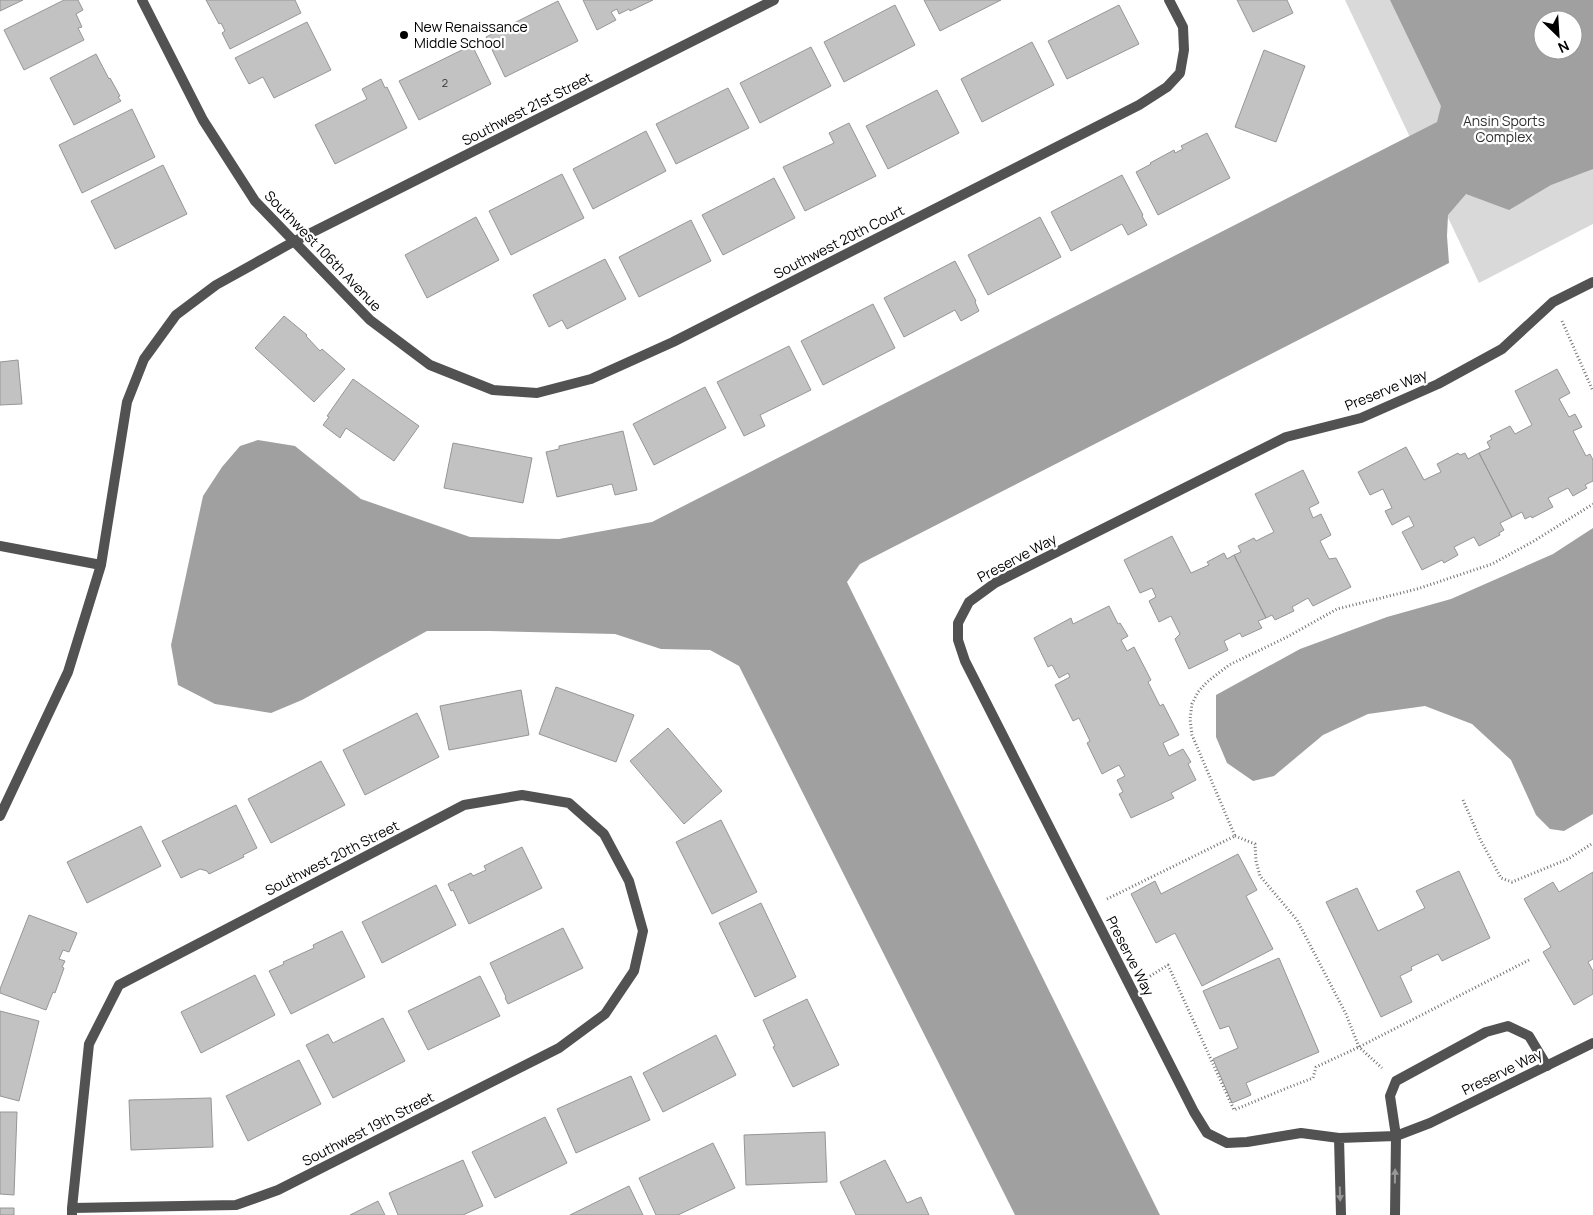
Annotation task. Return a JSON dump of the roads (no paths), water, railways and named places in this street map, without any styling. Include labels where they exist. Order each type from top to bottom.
[{"type":"street","name":"Southwest 106th Avenue","points":[[142,0],[203,120],[255,201],[370,320],[430,365],[493,390]]},
{"type":"street","name":"Southwest 21st Street","points":[[0,816],[68,672],[101,565],[127,402],[144,359],[176,315],[216,285],[293,242],[774,0]]},
{"type":"street","name":"Southwest 20th Court","points":[[493,390],[537,393],[591,379],[673,342],[1139,105],[1167,87],[1180,73],[1184,50],[1183,27],[1169,0]]},
{"type":"street","name":"Preserve Way","points":[[1593,282],[1553,302],[1502,349],[1438,384],[1361,418],[1286,437],[995,583],[969,602],[958,623],[958,640],[965,661],[1194,1112],[1208,1133],[1228,1143],[1247,1142],[1301,1133],[1339,1138],[1396,1136],[1430,1124],[1593,1043]]},
{"type":"street","points":[[0,546],[101,565]]},
{"type":"street","name":"Southwest 20th Street","points":[[72,1211],[89,1044],[119,984],[464,805],[522,795],[569,803],[604,834],[629,881],[643,931],[634,970]]},
{"type":"street","name":"Southwest 19th Street","points":[[72,1211],[236,1204],[278,1190],[559,1048],[605,1014],[634,970]]},
{"type":"street","points":[[1394,1215],[1396,1136],[1390,1096],[1396,1081],[1486,1032],[1508,1026],[1529,1036],[1547,1066]]},
{"type":"street","points":[[1339,1138],[1341,1215]]},
{"type":"place","name":"New Renaissance Middle School","points":[[404,35]]},
{"type":"park label","name":"Ansin Sports Complex","points":[[1504,130]]}]
